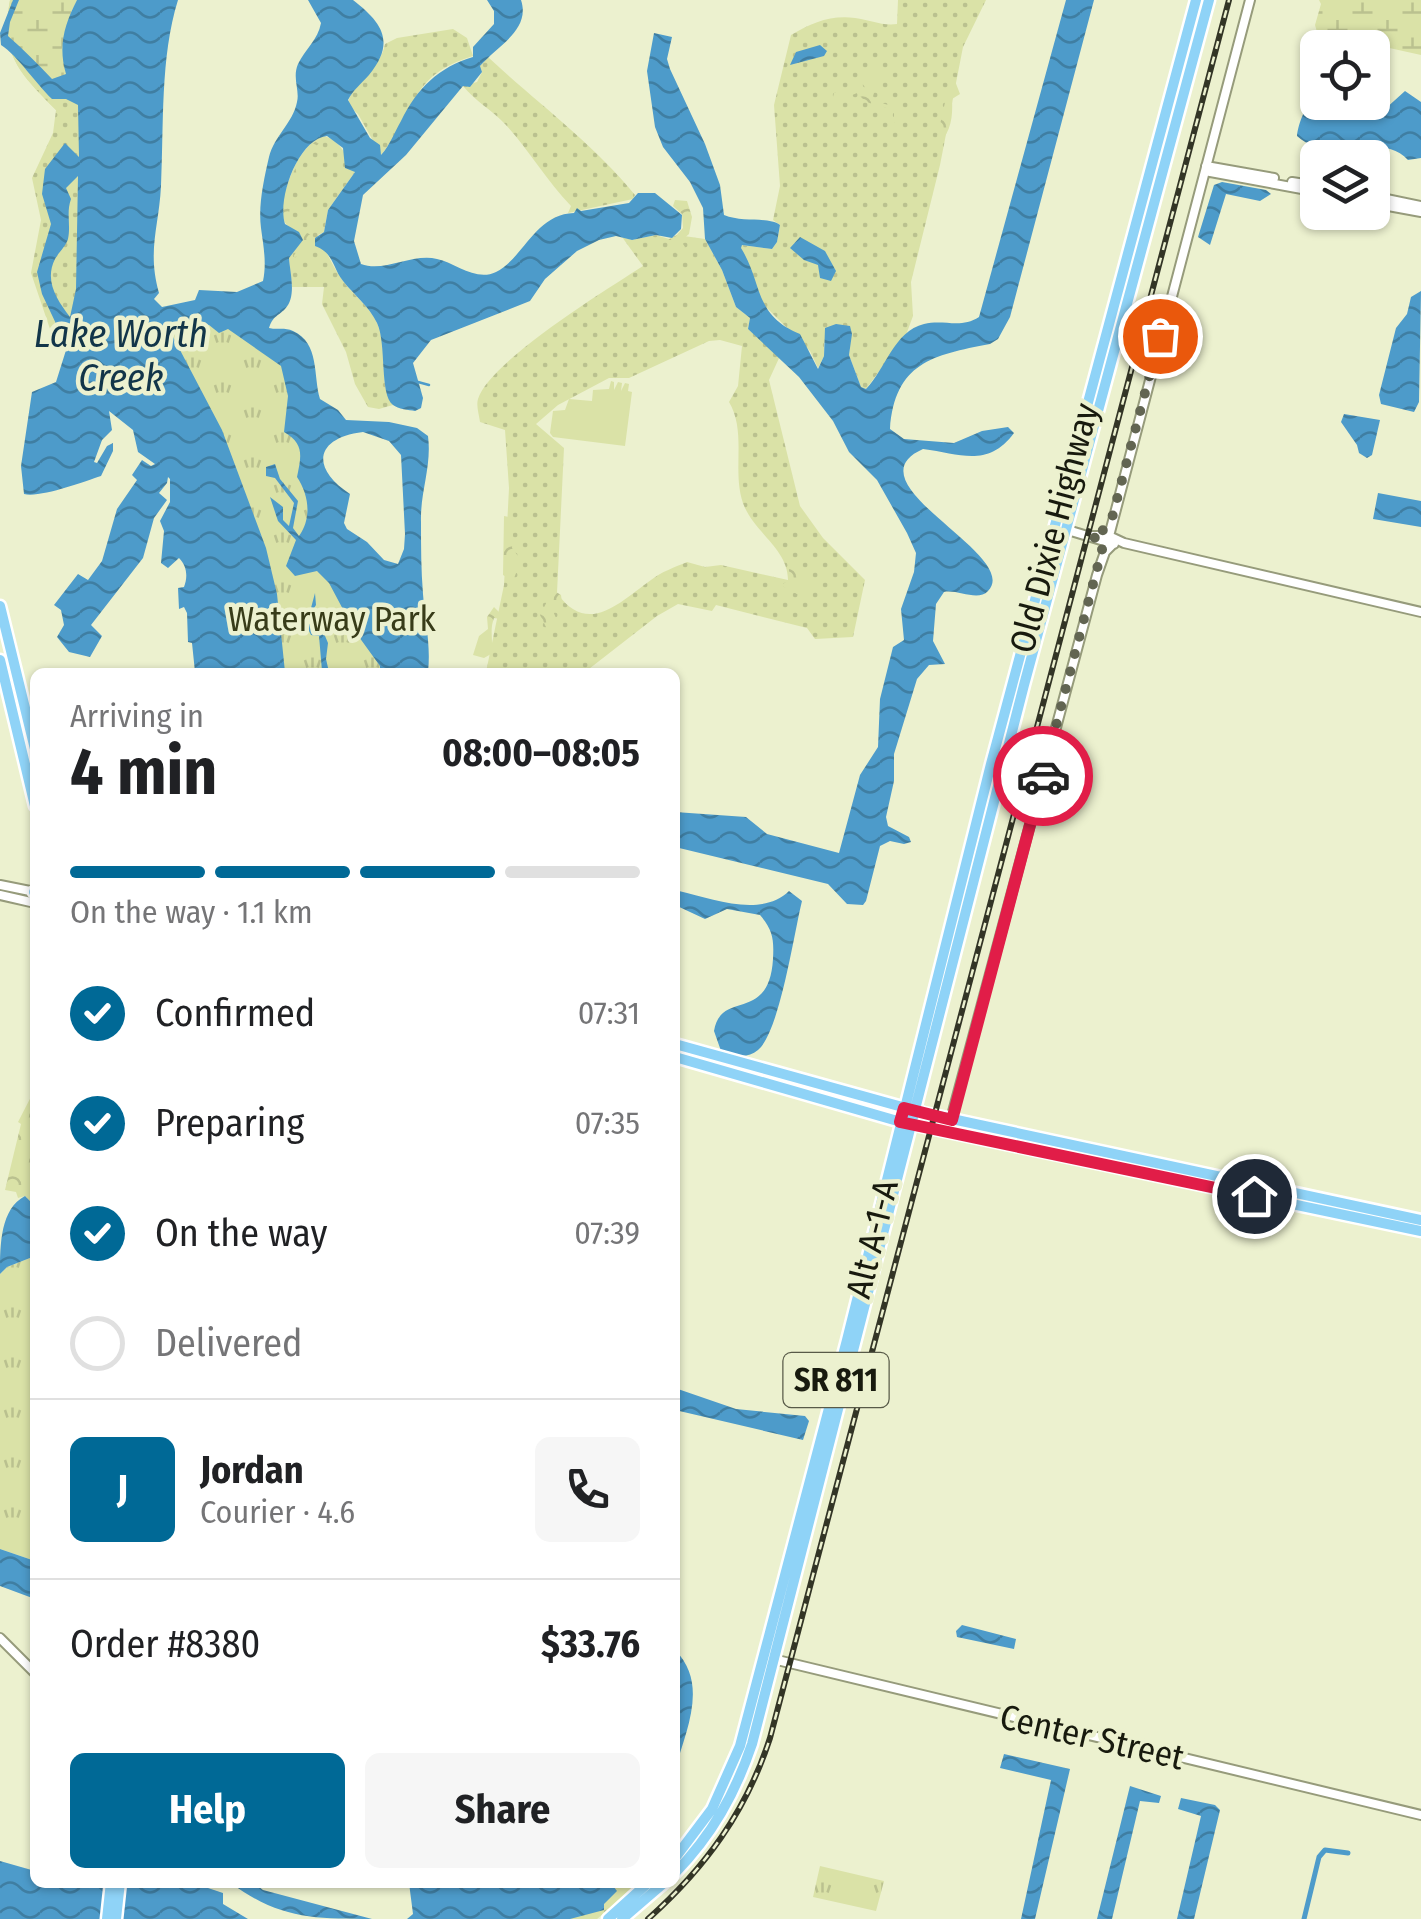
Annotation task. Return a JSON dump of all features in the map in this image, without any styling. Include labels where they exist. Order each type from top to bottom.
[{"type":"main road","name":"Old Dixie Highway","points":[[946,941],[1196,0]]},
{"type":"main road","name":"Old Dixie Highway","points":[[910,1110],[964,926],[1209,0]]},
{"type":"main road","points":[[0,606],[30,729]]},
{"type":"main road","points":[[0,660],[30,785]]},
{"type":"main road","points":[[946,941],[964,926]]},
{"type":"main road","name":"Alt A-1-A","points":[[769,1658],[810,1521],[913,1125],[910,1110],[946,941]]},
{"type":"main road","points":[[680,1046],[778,1076],[1075,1152],[1421,1232]]},
{"type":"main road","points":[[680,1059],[913,1125],[1005,1144],[1160,1164],[1421,1220]]},
{"type":"main road","points":[[775,1088],[778,1076]]},
{"type":"main road","name":"Alt A-1-A","points":[[769,1658],[795,1536],[900,1122],[910,1110]]},
{"type":"main road","points":[[873,1282],[870,1270],[878,1241],[876,1224]]},
{"type":"main road","name":"SR 811","points":[[680,1851],[712,1809],[734,1765],[769,1658]]},
{"type":"main road","name":"SR 811","points":[[680,1868],[704,1842],[734,1792],[752,1744],[769,1658]]},
{"type":"main road","points":[[106,1919],[110,1888]]},
{"type":"main road","points":[[116,1919],[119,1888]]},
{"type":"main road","points":[[608,1919],[642,1888]]},
{"type":"main road","points":[[622,1919],[658,1888]]},
{"type":"street","points":[[952,1120],[1250,0]]},
{"type":"street","points":[[1206,168],[1300,186]]},
{"type":"street","points":[[1390,203],[1421,209]]},
{"type":"street","points":[[1054,526],[1421,612]]},
{"type":"street","points":[[0,885],[30,891]]},
{"type":"street","points":[[0,895],[30,902]]},
{"type":"street","points":[[2,1643],[30,1666]]},
{"type":"street","name":"Center Street","points":[[769,1658],[1421,1815]]},
{"type":"green space","points":[[10,0],[77,0],[71,12],[83,113],[82,255],[73,318],[57,334],[50,329],[31,273],[41,220],[32,178],[53,133],[56,110],[16,62],[8,36]]},
{"type":"green space","points":[[10,0],[77,0],[60,56],[66,75],[56,110],[16,62],[8,36]]},
{"type":"green space","points":[[898,0],[986,0],[963,47],[940,165],[911,282],[913,316],[906,335],[866,389],[861,387],[849,355],[850,346],[824,343],[824,356],[818,368],[810,351],[758,299],[740,249],[742,245],[772,249],[777,242],[780,225],[773,220],[780,186],[774,105],[791,35],[837,18],[897,24]]},
{"type":"green space","points":[[1319,0],[1421,0],[1421,55],[1390,48],[1390,30],[1316,30]]},
{"type":"green space","points":[[453,29],[467,38],[473,56],[452,64],[425,85],[381,155],[358,114],[348,105],[354,90],[377,62],[385,44],[397,38]]},
{"type":"green space","points":[[488,57],[601,158],[635,195],[633,199],[568,213],[571,206],[514,134],[463,86],[477,82],[482,72],[479,67]]},
{"type":"green space","points":[[876,63],[881,67],[872,100],[898,108],[898,123],[894,122],[894,110],[866,102],[857,93],[838,101],[836,110],[830,109],[834,93],[866,89],[858,77],[868,77]]},
{"type":"green space","points":[[950,80],[955,81],[960,94],[952,99],[950,125],[935,147]]},
{"type":"green space","points":[[323,136],[338,145],[355,172],[328,210],[324,232],[318,235],[338,273],[379,328],[386,388],[393,405],[379,409],[368,407],[355,384],[346,352],[322,304],[324,287],[292,287],[289,258],[299,233],[283,220],[285,197],[298,160]]},
{"type":"green space","points":[[320,137],[327,138],[305,161],[289,215],[298,228],[311,235],[307,253],[320,262],[321,278],[314,270],[311,256],[293,257],[304,240],[282,215],[291,178]]},
{"type":"green space","points":[[675,200],[687,201],[692,217],[689,234],[681,241],[685,247],[677,254],[667,240],[683,228],[682,214],[673,206]]},
{"type":"green space","points":[[656,235],[669,239],[677,235],[705,239],[736,307],[750,318],[748,329],[780,356],[769,380],[800,506],[823,538],[865,580],[853,637],[815,639],[807,628],[716,605],[712,611],[678,604],[590,668],[487,668],[504,585],[509,488],[505,430],[480,422],[478,399],[487,383],[526,347],[643,266],[622,237],[632,240]],"holes":[[[709,341],[742,346],[738,386],[729,402],[737,427],[741,495],[750,517],[783,560],[788,580],[721,565],[705,567],[687,562],[659,575],[604,611],[580,613],[569,606],[557,593],[564,448],[536,424],[558,405],[609,378],[629,378]]]},
{"type":"green space","name":"Waterway Park","points":[[194,323],[237,329],[287,368],[306,456],[419,668],[281,668],[167,342],[172,325]]},
{"type":"green space","points":[[611,381],[614,390],[618,382],[622,383],[621,391],[625,383],[632,392],[625,446],[553,437],[553,411],[565,410],[569,399],[592,401],[593,390],[609,389]]},
{"type":"green space","points":[[504,516],[509,517],[512,548],[521,560],[513,581],[503,575]]},
{"type":"green space","points":[[783,556],[801,563],[801,574],[809,585],[806,593],[797,594],[780,585],[789,581],[789,567]]},
{"type":"green space","points":[[553,590],[561,595],[562,603],[553,611],[553,628],[547,629],[540,615]]},
{"type":"green space","points":[[494,607],[501,614],[500,619],[494,618],[491,654],[484,658],[473,655],[479,636],[488,629],[487,617]]},
{"type":"green space","points":[[30,1099],[30,1201],[5,1190],[21,1124],[18,1122]]},
{"type":"green space","points":[[30,1258],[30,1559],[0,1549],[0,1274]]},
{"type":"green space","points":[[820,1866],[884,1881],[876,1911],[813,1897]]},
{"type":"green space","points":[[609,1888],[634,1888],[597,1919],[569,1919],[604,1904]]},
{"type":"water","name":"Lake Worth Creek","points":[[13,0],[19,0],[8,36],[52,79],[66,74],[64,36],[77,0],[178,0],[166,68],[154,251],[159,293],[154,299],[162,307],[195,300],[199,290],[237,292],[263,281],[260,210],[267,165],[271,149],[295,110],[298,64],[321,23],[308,0],[353,0],[379,26],[382,53],[348,100],[370,138],[380,145],[381,155],[422,89],[439,73],[473,57],[473,47],[494,24],[494,11],[487,0],[521,0],[521,20],[511,37],[480,66],[482,72],[470,87],[463,86],[406,155],[363,195],[354,241],[361,264],[379,266],[428,258],[489,274],[506,266],[549,221],[574,213],[577,208],[581,211],[629,203],[638,193],[655,193],[682,215],[681,229],[672,238],[656,235],[632,240],[616,236],[599,240],[577,251],[545,279],[530,301],[431,340],[413,363],[423,398],[421,408],[415,411],[395,406],[389,399],[377,323],[343,281],[329,256],[315,246],[315,238],[324,232],[328,210],[355,172],[345,168],[343,148],[327,136],[307,148],[299,159],[287,186],[283,213],[285,224],[299,232],[303,240],[289,258],[289,304],[269,328],[293,331],[308,343],[320,399],[346,420],[389,422],[417,428],[428,436],[421,522],[428,668],[380,668],[329,583],[317,571],[295,576],[286,566],[296,540],[278,521],[270,497],[283,507],[283,520],[289,526],[294,503],[275,478],[266,476],[266,467],[275,464],[280,479],[298,501],[293,528],[299,536],[306,522],[307,506],[297,477],[298,446],[284,432],[288,396],[281,366],[228,329],[219,333],[209,325],[170,331],[222,430],[266,548],[277,594],[285,668],[195,668],[187,613],[184,607],[179,609],[178,588],[184,587],[185,568],[179,558],[168,568],[161,563],[164,531],[160,521],[170,502],[168,477],[159,493],[167,500],[154,518],[143,558],[91,625],[102,636],[90,657],[69,652],[57,637],[64,625],[61,610],[54,605],[78,574],[88,580],[102,561],[117,509],[137,480],[132,475],[142,460],[151,466],[155,464],[138,452],[133,430],[109,411],[112,430],[102,440],[94,462],[113,443],[113,451],[101,476],[51,492],[24,494],[21,466],[32,392],[56,382],[67,347],[42,294],[37,272],[51,224],[42,194],[45,169],[65,143],[79,157],[78,105],[66,99],[52,99],[1,45],[0,33]],"holes":[[[78,176],[76,289],[70,317],[57,297],[51,275],[55,259],[68,239],[71,199],[66,188]],[[363,432],[389,441],[401,455],[405,534],[398,564],[384,560],[347,529],[344,523],[350,494],[337,484],[324,465],[327,448],[347,435]]]},
{"type":"water","points":[[1066,0],[1094,0],[1010,317],[998,339],[990,344],[934,358],[920,366],[900,389],[893,407],[890,429],[904,439],[954,443],[982,431],[1008,427],[1014,433],[984,455],[923,449],[905,463],[906,480],[919,499],[982,558],[992,576],[984,594],[944,592],[936,604],[933,641],[945,664],[929,665],[917,679],[894,754],[894,781],[886,817],[888,826],[911,842],[890,841],[880,846],[863,905],[847,904],[828,884],[680,848],[680,812],[746,817],[767,834],[839,853],[860,775],[878,747],[880,699],[893,647],[904,640],[901,609],[916,553],[877,480],[849,452],[833,421],[799,377],[748,329],[750,318],[736,307],[705,239],[703,208],[690,182],[663,147],[655,127],[647,71],[654,33],[672,37],[667,59],[720,185],[724,215],[780,225],[772,249],[742,245],[741,248],[766,308],[800,334],[818,369],[824,356],[825,328],[836,324],[850,326],[849,355],[861,387],[866,389],[897,343],[914,328],[979,317]]},
{"type":"water","points":[[820,45],[827,51],[824,56],[790,65],[796,52]]},
{"type":"water","points":[[1405,91],[1421,102],[1421,158],[1408,160],[1390,149],[1390,140],[1303,140],[1297,136],[1301,120],[1390,120],[1390,105]]},
{"type":"water","points":[[1222,182],[1271,194],[1260,201],[1226,194],[1210,245],[1198,237],[1214,185]]},
{"type":"water","points":[[800,237],[825,251],[836,271],[831,281],[820,278],[818,265],[790,248]]},
{"type":"water","points":[[1421,291],[1419,402],[1414,412],[1381,404],[1379,395],[1396,328],[1407,314],[1411,297]]},
{"type":"water","points":[[1344,414],[1380,420],[1372,455],[1367,458],[1359,453],[1341,422]]},
{"type":"water","points":[[1378,493],[1421,501],[1421,527],[1373,519]]},
{"type":"water","points":[[315,593],[316,605],[306,621],[320,624],[328,643],[328,668],[322,668],[319,636],[311,635],[302,617],[311,608]]},
{"type":"water","points":[[680,891],[751,905],[765,904],[789,891],[802,901],[773,1023],[758,1050],[749,1055],[721,1051],[714,1031],[726,1011],[763,992],[773,959],[770,930],[760,915],[727,909],[705,919],[680,907]]},
{"type":"water","points":[[25,1196],[30,1201],[30,1258],[0,1274],[1,1240],[6,1219]]},
{"type":"water","points":[[680,1390],[736,1409],[805,1416],[809,1421],[803,1440],[680,1411]]},
{"type":"water","points":[[0,1549],[30,1559],[30,1597],[0,1586]]},
{"type":"water","points":[[962,1625],[1016,1639],[1014,1649],[957,1637],[956,1631]]},
{"type":"water","points":[[680,1656],[691,1677],[689,1723],[680,1753]]},
{"type":"water","points":[[1004,1754],[1070,1769],[1035,1919],[1021,1919],[1051,1780],[1000,1768]]},
{"type":"water","points":[[1130,1786],[1161,1796],[1159,1803],[1140,1801],[1112,1919],[1097,1919]]},
{"type":"water","points":[[1181,1798],[1215,1805],[1220,1810],[1194,1919],[1177,1919],[1201,1816],[1178,1809]]},
{"type":"water","points":[[0,1861],[30,1870],[30,1888],[208,1888],[223,1893],[223,1904],[248,1919],[0,1919]]},
{"type":"water","points":[[238,1888],[260,1888],[372,1919],[298,1915]]},
{"type":"water","points":[[410,1888],[617,1891],[604,1904],[604,1910],[570,1919],[407,1919],[413,1914]]},
{"type":"waterway","points":[[418,382],[429,385]]},
{"type":"waterway","points":[[1304,1919],[1319,1857],[1325,1850],[1348,1853]]},
{"type":"railway","points":[[648,1919],[688,1880],[721,1837],[749,1790],[770,1738],[1229,0]]},
{"type":"way so far","points":[[1043,776],[1104,542],[1091,536],[1100,534],[1112,518],[1160,336]]},
{"type":"route","points":[[1043,776],[952,1120],[904,1108],[900,1122],[1254,1196]]}]
